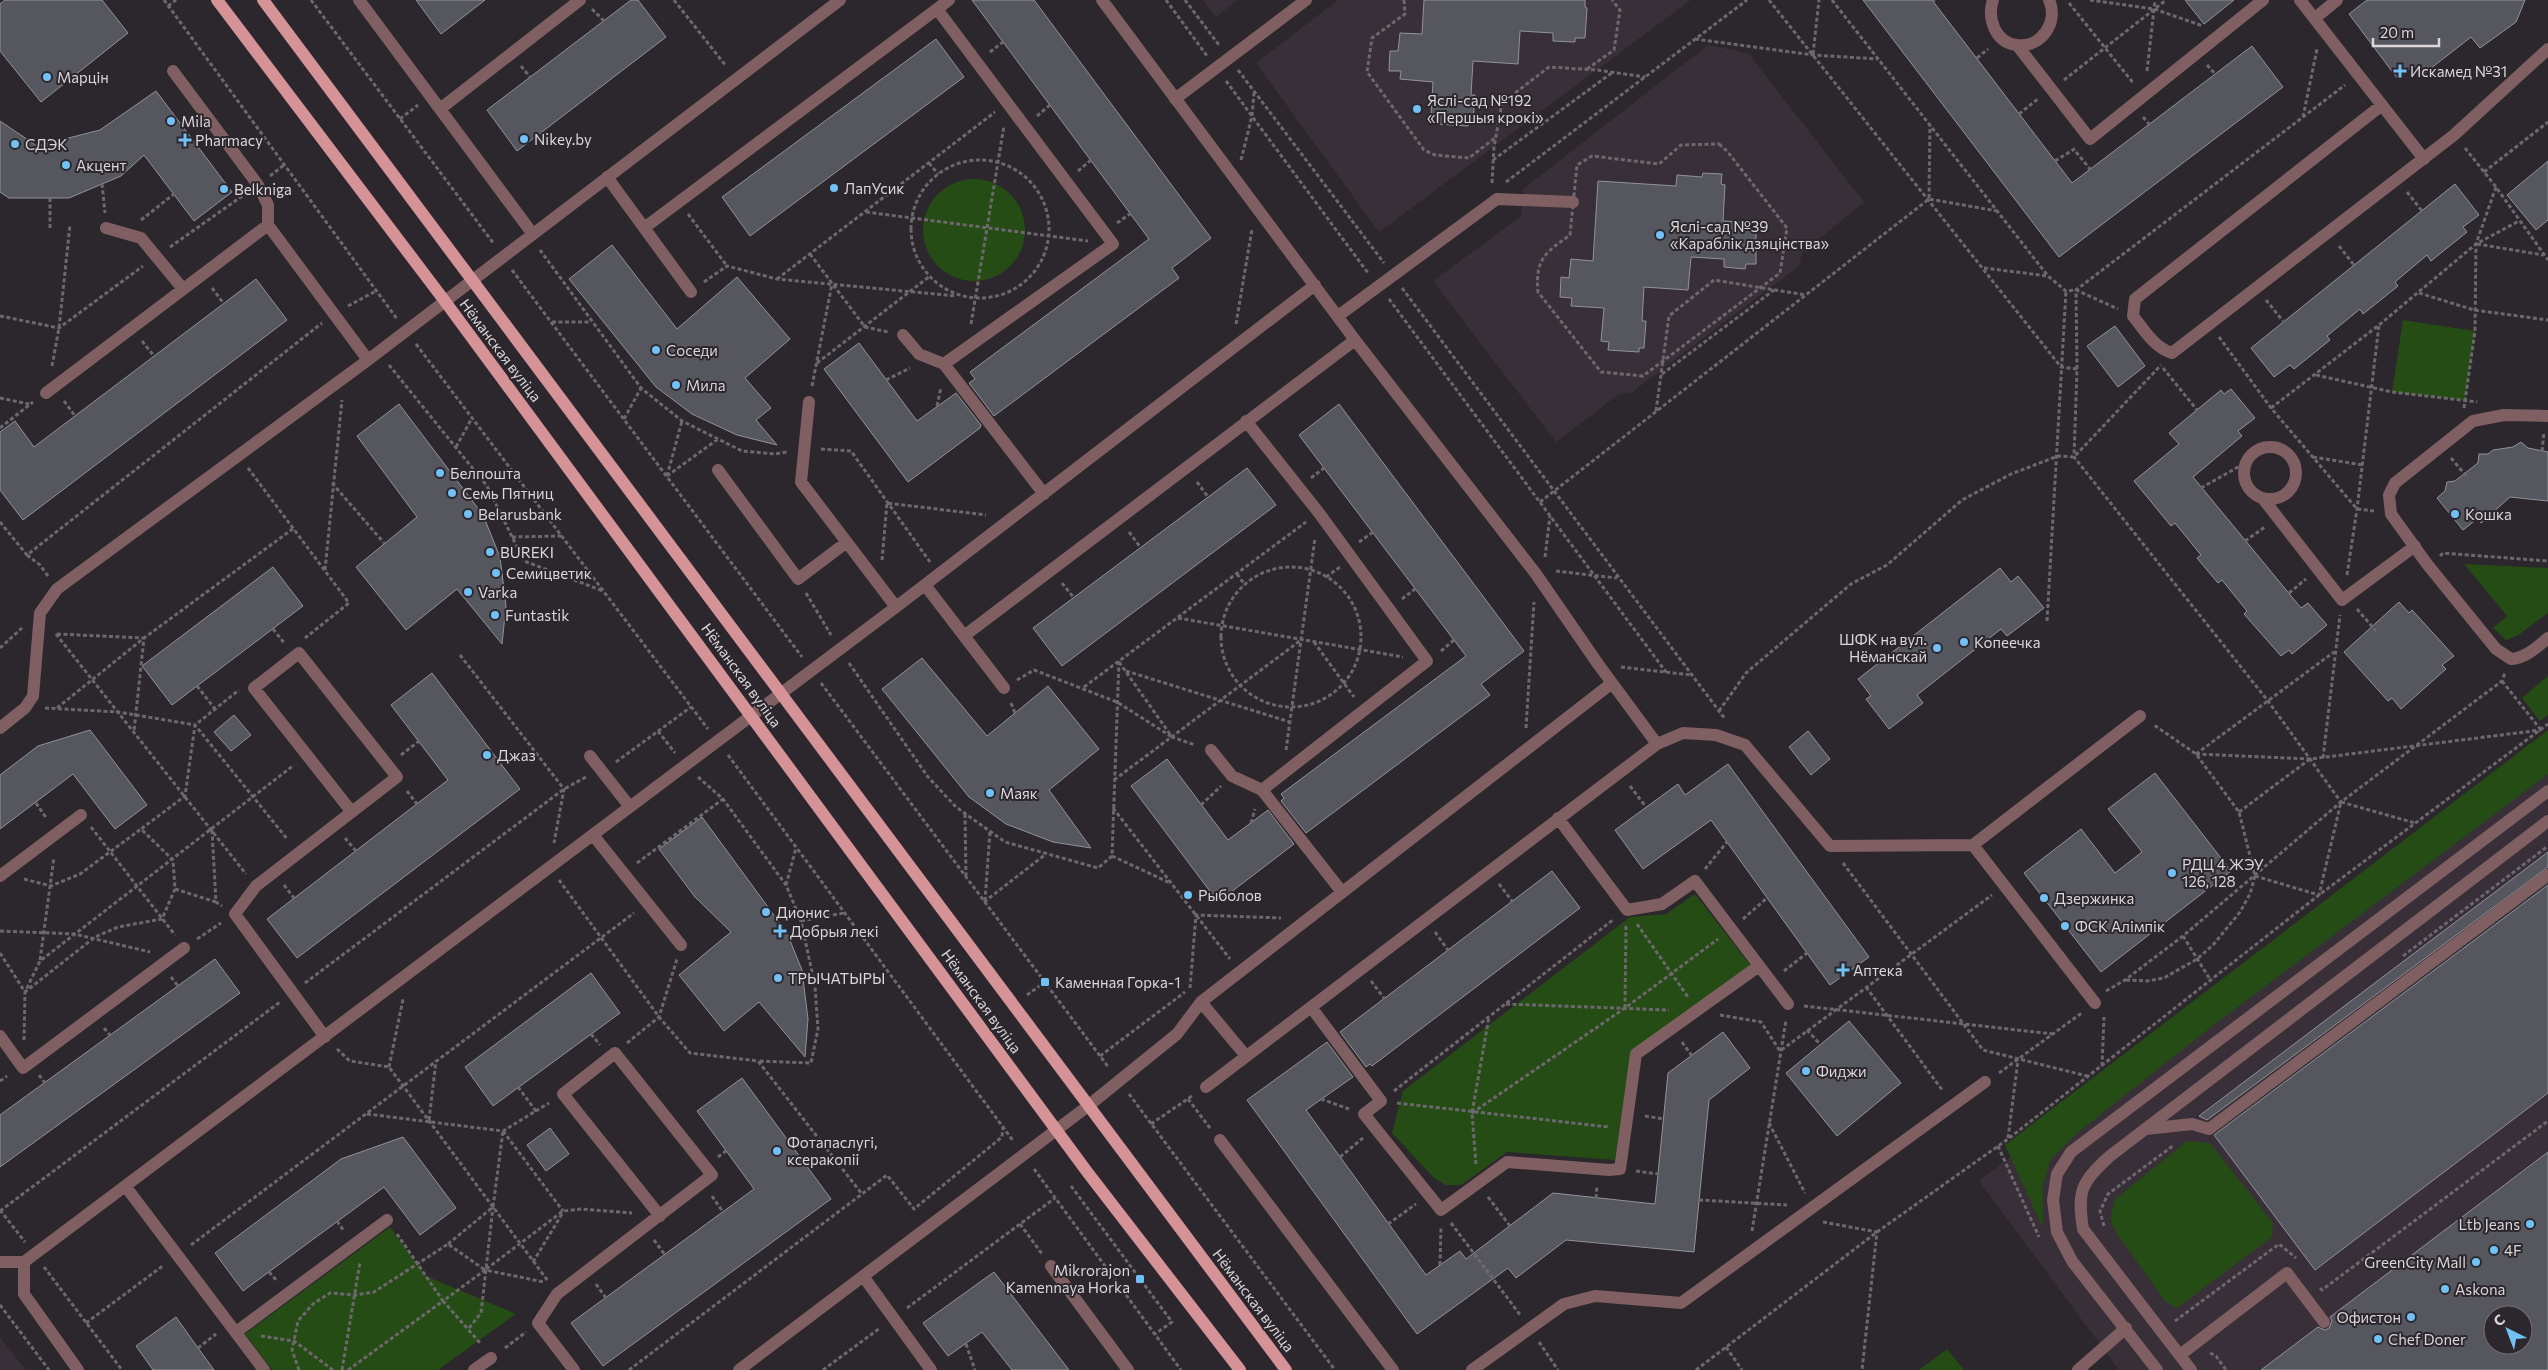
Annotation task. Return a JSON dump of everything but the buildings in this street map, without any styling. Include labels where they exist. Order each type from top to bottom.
[{"type":"main road","name":"Нёманская вуліца","points":[[217,0],[444,300],[1056,1130],[1240,1370]]},
{"type":"main road","name":"Нёманская вуліца","points":[[263,0],[779,695],[1286,1370]]},
{"type":"lane","points":[[359,0],[531,234]]},
{"type":"lane","points":[[440,109],[580,0]]},
{"type":"lane","points":[[0,728],[25,708],[33,696],[40,613],[58,589],[368,360],[470,280],[840,0]]},
{"type":"lane","points":[[644,228],[949,0]]},
{"type":"lane","points":[[1102,0],[1355,340],[1536,574],[1598,664],[1657,744]]},
{"type":"lane","points":[[1175,99],[1306,0]]},
{"type":"lane","points":[[1993,0],[1990,16],[1992,24],[2003,38],[2017,46],[2090,139],[2262,0]]},
{"type":"lane","points":[[2017,46],[2030,43],[2046,32],[2053,12],[2049,0]]},
{"type":"lane","points":[[2300,0],[2424,159]]},
{"type":"lane","points":[[2318,22],[2336,0]]},
{"type":"lane","points":[[937,9],[1113,244],[944,364]]},
{"type":"lane","points":[[2382,105],[2134,299],[2133,316],[2161,349],[2172,352],[2424,159],[2454,135],[2548,49]]},
{"type":"lane","points":[[173,71],[258,185],[268,205],[268,226],[368,360]]},
{"type":"lane","points":[[606,177],[691,292]]},
{"type":"lane","points":[[1338,316],[1498,199],[1573,202]]},
{"type":"lane","points":[[46,393],[268,226]]},
{"type":"lane","points":[[106,228],[141,238],[183,289]]},
{"type":"lane","points":[[0,1262],[29,1258],[126,1187],[925,585],[1315,285]]},
{"type":"lane","points":[[903,335],[919,354],[944,364],[1044,494]]},
{"type":"lane","points":[[964,636],[1355,340]]},
{"type":"lane","points":[[809,402],[801,482],[896,607]]},
{"type":"lane","points":[[2548,416],[2504,415],[2473,421],[2395,484],[2389,495],[2391,514],[2427,564],[2496,648],[2511,659],[2524,655],[2548,638]]},
{"type":"lane","points":[[1246,421],[1319,513],[1428,661],[1262,790]]},
{"type":"lane","points":[[2264,500],[2280,497],[2293,486],[2296,470],[2294,462],[2283,450],[2266,447],[2257,449],[2246,463],[2245,480],[2249,489],[2264,500],[2345,598],[2415,546]]},
{"type":"lane","points":[[718,470],[798,579],[847,542]]},
{"type":"lane","points":[[925,585],[1004,688]]},
{"type":"lane","points":[[325,1037],[235,914],[256,886],[397,777],[299,653],[254,688],[351,811]]},
{"type":"lane","points":[[738,1370],[1088,1106],[1177,1034],[1201,1002],[1612,683]]},
{"type":"lane","points":[[1206,1087],[1619,772],[1657,744],[1683,733],[1716,735],[1745,745],[1830,846],[1973,845],[2140,716]]},
{"type":"lane","points":[[1211,750],[1232,776],[1262,790],[1342,892]]},
{"type":"lane","points":[[590,756],[630,807]]},
{"type":"lane","points":[[2157,1370],[2072,1261],[2057,1232],[2053,1200],[2057,1174],[2071,1152],[2548,791]]},
{"type":"lane","points":[[1,875],[81,815]]},
{"type":"lane","points":[[1558,818],[1627,910],[1662,904],[1695,881],[1788,1004]]},
{"type":"lane","points":[[2191,1370],[2083,1229],[2079,1200],[2083,1186],[2094,1170],[2145,1129],[2548,820]]},
{"type":"lane","points":[[593,836],[681,944]]},
{"type":"lane","points":[[1973,845],[2102,1005]]},
{"type":"lane","points":[[2145,1129],[2192,1124],[2209,1129],[2548,875]]},
{"type":"lane","points":[[0,1036],[23,1068],[184,948]]},
{"type":"lane","points":[[1312,1007],[1381,1101],[1364,1114],[1441,1210],[1507,1162],[1609,1170],[1620,1169],[1636,1054],[1759,966]]},
{"type":"lane","points":[[1201,1002],[1246,1056]]},
{"type":"lane","points":[[574,1370],[538,1323],[557,1294],[660,1216],[712,1175],[615,1053],[563,1094],[660,1216]]},
{"type":"lane","points":[[1472,1370],[1564,1304],[1595,1296],[1681,1303],[1985,1082]]},
{"type":"lane","points":[[1220,1140],[1393,1370]]},
{"type":"lane","points":[[126,1187],[264,1370]]},
{"type":"lane","points":[[236,1332],[387,1220]]},
{"type":"lane","points":[[29,1258],[24,1294],[78,1370]]},
{"type":"lane","points":[[1051,1266],[1128,1370]]},
{"type":"lane","points":[[2180,1355],[2287,1273],[2324,1322]]},
{"type":"lane","points":[[863,1276],[931,1370]]},
{"type":"lane","points":[[2078,1370],[2126,1328]]},
{"type":"lane","points":[[474,1370],[491,1358]]},
{"type":"path","points":[[164,0],[405,330],[710,732]]},
{"type":"path","points":[[168,6],[176,0]]},
{"type":"path","points":[[311,0],[805,662]]},
{"type":"path","points":[[674,0],[737,78]]},
{"type":"path","points":[[1166,0],[1666,672]]},
{"type":"path","points":[[1185,0],[1554,490],[1617,578],[1745,745]]},
{"type":"path","points":[[1404,0],[1404,14],[1372,38],[1367,72],[1424,150],[1435,155],[1469,158],[1496,137]]},
{"type":"path","points":[[1587,69],[1614,50],[1620,10],[1612,0]]},
{"type":"path","points":[[1499,188],[1747,0]]},
{"type":"path","points":[[1769,0],[2061,367],[2077,369]]},
{"type":"path","points":[[1813,55],[1819,0]]},
{"type":"path","points":[[1832,0],[2048,276],[2066,291],[2076,290],[2133,316]]},
{"type":"path","points":[[2066,0],[2144,96]]},
{"type":"path","points":[[2090,0],[2154,9],[2222,33]]},
{"type":"path","points":[[2144,96],[2155,0]]},
{"type":"path","points":[[2019,114],[2166,0]]},
{"type":"path","points":[[2303,118],[2318,22]]},
{"type":"path","points":[[1695,39],[1813,55],[1879,60]]},
{"type":"path","points":[[1492,185],[1493,160],[1502,103],[1549,68],[1587,69],[1644,77]]},
{"type":"path","points":[[1493,160],[1614,72]]},
{"type":"path","points":[[2076,290],[2359,75]]},
{"type":"path","points":[[1236,180],[1252,116],[1254,92]]},
{"type":"path","points":[[967,347],[1008,103]]},
{"type":"path","points":[[777,279],[1008,103]]},
{"type":"path","points":[[2484,172],[2548,122]]},
{"type":"path","points":[[1929,199],[1930,125]]},
{"type":"path","points":[[2454,135],[2496,187],[2548,260]]},
{"type":"path","points":[[2055,161],[2090,139]]},
{"type":"path","points":[[1719,144],[1727,151],[1787,228],[1780,273],[1643,376],[1601,372],[1538,292],[1536,276],[1541,258],[1570,235],[1573,202],[1577,165],[1592,156],[1659,164],[1681,145],[1719,144]]},
{"type":"path","points":[[2074,149],[2090,169]]},
{"type":"path","points":[[679,202],[727,266],[777,279],[975,298],[993,297],[1010,291],[1025,282],[1037,269],[1045,253],[1050,236],[1049,216],[1042,197],[1031,181],[1016,169],[998,161],[979,159],[960,162],[938,174],[928,183],[917,199],[912,218],[911,234],[920,264],[930,276],[956,296]]},
{"type":"path","points":[[929,163],[938,174]]},
{"type":"path","points":[[2397,179],[2422,211]]},
{"type":"path","points":[[102,184],[106,228]]},
{"type":"path","points":[[2460,430],[2475,331],[2476,244],[2496,187]]},
{"type":"path","points":[[125,234],[174,194]]},
{"type":"path","points":[[50,198],[50,229]]},
{"type":"path","points":[[1540,502],[1929,199],[1997,211]]},
{"type":"path","points":[[1232,349],[1255,205]]},
{"type":"path","points":[[866,212],[1113,244]]},
{"type":"path","points":[[2271,408],[2380,325],[2476,244],[2519,221]]},
{"type":"path","points":[[0,428],[46,393],[59,328],[70,226]]},
{"type":"path","points":[[2328,232],[2354,265]]},
{"type":"path","points":[[531,234],[592,322],[641,388],[682,421],[742,451],[776,454],[804,448],[851,451],[939,574]]},
{"type":"path","points":[[2476,244],[2543,255]]},
{"type":"path","points":[[810,254],[865,326],[903,335]]},
{"type":"path","points":[[691,292],[727,266]]},
{"type":"path","points":[[1984,268],[2048,276]]},
{"type":"path","points":[[816,364],[930,276]]},
{"type":"path","points":[[1656,411],[1669,316],[1714,280],[1806,295]]},
{"type":"path","points":[[809,402],[832,284]]},
{"type":"path","points":[[2256,288],[2283,322]]},
{"type":"path","points":[[1662,375],[1774,290]]},
{"type":"path","points":[[2076,290],[2077,369],[2074,456],[2268,701],[2342,802],[2416,823]]},
{"type":"path","points":[[27,555],[333,314],[376,291]]},
{"type":"path","points":[[2047,621],[2066,291]]},
{"type":"path","points":[[2419,293],[2474,310],[2548,320]]},
{"type":"path","points":[[552,322],[592,322]]},
{"type":"path","points":[[2210,324],[2271,408],[2357,509]]},
{"type":"path","points":[[2323,758],[2335,651],[2345,598],[2380,325]]},
{"type":"path","points":[[378,352],[487,486],[524,562],[604,591]]},
{"type":"path","points":[[1719,711],[1746,673],[1851,584],[1887,565],[1962,500],[2011,474],[2058,456],[2074,456],[2172,352]]},
{"type":"path","points":[[2160,365],[2197,410]]},
{"type":"path","points":[[2315,374],[2373,388],[2483,402]]},
{"type":"path","points":[[239,455],[325,571],[332,483],[345,377]]},
{"type":"path","points":[[624,419],[641,388]]},
{"type":"path","points":[[0,398],[30,404]]},
{"type":"path","points":[[456,447],[472,418]]},
{"type":"path","points":[[666,476],[682,421]]},
{"type":"path","points":[[666,476],[718,439]]},
{"type":"path","points":[[2441,446],[2468,478]]},
{"type":"path","points":[[2313,457],[2363,465]]},
{"type":"path","points":[[2201,488],[2246,463]]},
{"type":"path","points":[[332,483],[384,543]]},
{"type":"path","points":[[888,503],[1011,518]]},
{"type":"path","points":[[880,586],[888,503]]},
{"type":"path","points":[[1283,774],[1319,513]]},
{"type":"path","points":[[1084,687],[1319,513]]},
{"type":"path","points":[[1524,751],[1536,574],[1544,566],[1550,516]]},
{"type":"path","points":[[2245,541],[2278,517]]},
{"type":"path","points":[[0,522],[27,555],[40,565],[58,589]]},
{"type":"path","points":[[294,528],[144,638],[57,708],[118,712],[194,724],[298,852]]},
{"type":"path","points":[[512,537],[561,536]]},
{"type":"path","points":[[2427,564],[2443,554],[2548,561]]},
{"type":"path","points":[[1292,567],[1311,570],[1330,579],[1345,592],[1355,610],[1360,629],[1360,650],[1354,668],[1344,683],[1328,696],[1311,704],[1292,707],[1264,702],[1240,686],[1223,658],[1220,642],[1221,626],[1228,607],[1245,584],[1254,578],[1272,570],[1292,567]]},
{"type":"path","points":[[1536,574],[1547,571],[1617,578]]},
{"type":"path","points":[[1237,574],[1245,584]]},
{"type":"path","points":[[798,579],[839,650],[928,777],[956,807],[1005,842],[1098,868],[1112,856],[1119,662]]},
{"type":"path","points":[[2345,598],[2376,631]]},
{"type":"path","points":[[1177,618],[1428,661]]},
{"type":"path","points":[[273,629],[290,650]]},
{"type":"path","points":[[144,638],[56,634],[256,886]]},
{"type":"path","points":[[134,732],[134,714],[144,638]]},
{"type":"path","points":[[1114,780],[1302,639]]},
{"type":"path","points":[[1313,642],[1364,710]]},
{"type":"path","points":[[2196,754],[2335,651]]},
{"type":"path","points":[[460,655],[564,789],[550,868],[659,1017],[690,1053],[758,1061],[811,1063],[818,1029],[815,986],[801,921],[786,885],[723,799],[685,766],[658,732]]},
{"type":"path","points":[[1119,662],[1172,737]]},
{"type":"path","points":[[1598,664],[1692,676]]},
{"type":"path","points":[[1004,688],[1034,670],[1084,687],[1117,702],[1172,737],[1211,750]]},
{"type":"path","points":[[1126,672],[1290,722]]},
{"type":"path","points":[[817,677],[1111,1071]]},
{"type":"path","points":[[2102,1067],[2102,1005],[2106,992],[2183,936],[2342,802],[2502,681],[2541,730]]},
{"type":"path","points":[[197,686],[215,709]]},
{"type":"path","points":[[564,789],[624,758],[691,707]]},
{"type":"path","points":[[2125,980],[2147,981],[2164,978],[2197,959],[2213,945],[2240,912],[2250,894],[2255,876],[2239,812],[2196,754],[2140,716]]},
{"type":"path","points":[[1,875],[52,886],[80,874],[185,796],[194,724]]},
{"type":"path","points":[[1696,1370],[1877,1232],[2008,1139],[2319,895],[2548,724]]},
{"type":"path","points":[[2196,754],[2310,760],[2541,730]]},
{"type":"path","points":[[388,765],[419,741]]},
{"type":"path","points":[[727,755],[1016,1145]]},
{"type":"path","points":[[40,960],[307,756]]},
{"type":"path","points":[[2239,812],[2310,760]]},
{"type":"path","points":[[1619,772],[1646,807]]},
{"type":"path","points":[[1201,805],[1232,776]]},
{"type":"path","points":[[623,873],[723,799]]},
{"type":"path","points":[[2319,895],[2342,802]]},
{"type":"path","points":[[1113,808],[1240,972]]},
{"type":"path","points":[[965,814],[966,876]]},
{"type":"path","points":[[81,815],[184,948],[235,914],[216,902],[175,889]]},
{"type":"path","points":[[141,829],[173,860],[175,889],[162,919]]},
{"type":"path","points":[[212,830],[216,902]]},
{"type":"path","points":[[984,902],[990,831]]},
{"type":"path","points":[[23,1068],[25,992],[40,960],[52,886],[57,833]]},
{"type":"path","points":[[1695,881],[1727,842]]},
{"type":"path","points":[[1830,846],[1961,1024],[1983,1050],[2088,1076]]},
{"type":"path","points":[[786,885],[796,848]]},
{"type":"path","points":[[984,902],[1046,854]]},
{"type":"path","points":[[1112,856],[1172,884]]},
{"type":"path","points":[[2255,876],[2319,895]]},
{"type":"path","points":[[1780,1050],[2005,886]]},
{"type":"path","points":[[1472,1113],[1672,974],[1731,929],[1767,898]]},
{"type":"path","points":[[86,1323],[647,903]]},
{"type":"path","points":[[1627,910],[1698,1011]]},
{"type":"path","points":[[1381,1101],[1627,910]]},
{"type":"path","points":[[1625,1008],[1627,910]]},
{"type":"path","points":[[801,921],[844,913]]},
{"type":"path","points":[[1196,914],[1308,919]]},
{"type":"path","points":[[1100,1056],[1190,988],[1196,914]]},
{"type":"path","points":[[25,992],[95,937],[118,927],[162,919]]},
{"type":"path","points":[[0,931],[74,934],[95,937],[170,958]]},
{"type":"path","points":[[2183,936],[2211,981]]},
{"type":"path","points":[[615,1053],[659,1017],[681,944]]},
{"type":"path","points":[[0,953],[25,992]]},
{"type":"path","points":[[1771,981],[1807,953]]},
{"type":"path","points":[[389,1067],[407,976]]},
{"type":"path","points":[[1866,987],[1953,1105]]},
{"type":"path","points":[[1985,1082],[2054,1034],[2102,1005],[2106,992]]},
{"type":"path","points":[[1506,1004],[1698,1011],[1761,1022],[1780,1050]]},
{"type":"path","points":[[1749,1253],[1755,1202],[1788,1004],[2054,1034]]},
{"type":"path","points":[[1489,1016],[1472,1113],[1478,1184],[1510,1226]]},
{"type":"path","points":[[1807,1030],[1820,1044]]},
{"type":"path","points":[[325,1037],[350,1061],[389,1067],[549,1284],[484,1270],[448,1244]]},
{"type":"path","points":[[2008,1139],[2018,1060]]},
{"type":"path","points":[[429,1120],[436,1061]]},
{"type":"path","points":[[758,1061],[862,1194]]},
{"type":"path","points":[[518,1087],[536,1111]]},
{"type":"path","points":[[1151,1124],[1206,1087]]},
{"type":"path","points":[[1124,1088],[1335,1370]]},
{"type":"path","points":[[366,1114],[429,1120],[503,1131],[563,1094]]},
{"type":"path","points":[[1188,1099],[1220,1140]]},
{"type":"path","points":[[1322,1099],[1364,1114]]},
{"type":"path","points":[[1381,1101],[1472,1113],[1625,1129]]},
{"type":"path","points":[[2316,1283],[2322,1290],[2548,1121]]},
{"type":"path","points":[[628,1370],[887,1176],[914,1208],[1002,1137],[1003,1127]]},
{"type":"path","points":[[1340,1156],[1376,1128]]},
{"type":"path","points":[[503,1131],[564,1211]]},
{"type":"path","points":[[469,1328],[481,1313],[485,1292],[484,1270],[503,1131]]},
{"type":"path","points":[[1028,1162],[1181,1370]]},
{"type":"path","points":[[1071,1186],[1172,1322],[1155,1334]]},
{"type":"path","points":[[1388,1224],[1430,1194]]},
{"type":"path","points":[[823,1370],[1055,1198]]},
{"type":"path","points":[[1699,1200],[1755,1202],[1812,1208]]},
{"type":"path","points":[[299,1370],[292,1350],[298,1321],[313,1304],[330,1293],[355,1295],[374,1292],[448,1244],[493,1207]]},
{"type":"path","points":[[348,1370],[564,1211],[582,1208],[660,1216]]},
{"type":"path","points":[[0,1210],[29,1258],[86,1323],[122,1370]]},
{"type":"path","points":[[1440,1265],[1441,1210]]},
{"type":"path","points":[[1441,1210],[1530,1328],[1558,1370]]},
{"type":"path","points":[[533,1262],[564,1211]]},
{"type":"path","points":[[387,1220],[443,1301],[469,1328],[491,1358],[538,1323]]},
{"type":"path","points":[[1020,1224],[1051,1266]]},
{"type":"path","points":[[1861,1369],[1877,1232]]},
{"type":"path","points":[[342,1370],[364,1238]]},
{"type":"path","points":[[2174,1322],[2279,1244],[2300,1263]]},
{"type":"path","points":[[0,1305],[49,1370]]},
{"type":"path","points":[[236,1332],[294,1341],[334,1370]]},
{"type":"path","points":[[966,1344],[975,1370]]},
{"type":"path","points":[[1726,1347],[1742,1370]]},
{"type":"shaded area","points":[[1203,0],[1237,0],[1216,17]]},
{"type":"shaded area","name":"Яслі-сад №192 «Першыя крокі»","points":[[1338,0],[1691,0],[1379,232],[1256,63]]},
{"type":"shaded area","name":"Яслі-сад №39 «Караблік дзяцінства»","points":[[1708,45],[1748,53],[1864,202],[1802,253],[1799,266],[1631,393],[1619,394],[1556,442],[1433,281],[1521,216],[1523,189]]},
{"type":"shaded area","points":[[2548,741],[2548,1370],[2119,1370],[1979,1181]]},
{"type":"shaded area","points":[[0,1337],[26,1370],[0,1370]]},
{"type":"green space","points":[[964,179],[984,179],[1003,187],[1017,201],[1025,220],[1022,250],[1017,259],[1003,273],[984,281],[964,281],[945,273],[931,259],[923,240],[923,220],[931,201],[945,187]]},
{"type":"green space","points":[[2403,320],[2475,331],[2465,400],[2392,392]]},
{"type":"green space","points":[[2464,564],[2548,568],[2548,613],[2517,636],[2506,640],[2493,628],[2507,616]]},
{"type":"green space","points":[[2548,676],[2548,715],[2540,721],[2522,698]]},
{"type":"green space","points":[[2548,730],[2548,774],[2215,1024],[2076,1134],[2051,1159],[2043,1185],[2043,1229],[2005,1145]]},
{"type":"green space","points":[[1695,894],[1751,966],[1631,1051],[1615,1160],[1507,1152],[1461,1185],[1446,1185],[1434,1178],[1392,1133],[1403,1091],[1630,917],[1666,914]]},
{"type":"green space","points":[[2187,1141],[2210,1143],[2273,1223],[2272,1237],[2177,1308],[2165,1301],[2115,1231],[2110,1218],[2115,1199]]},
{"type":"green space","points":[[390,1227],[426,1276],[516,1314],[438,1370],[272,1370],[245,1334]]},
{"type":"green space","points":[[1947,1349],[1964,1370],[1919,1370]]},
{"type":"place","name":"Искамед №31","points":[[2400,71]]},
{"type":"place","name":"Марцін","points":[[47,77]]},
{"type":"place","name":"Яслі-сад №192 «Першыя крокі»","points":[[1417,109]]},
{"type":"place","name":"Mila","points":[[171,121]]},
{"type":"place","name":"Nikey.by","points":[[524,139]]},
{"type":"place","name":"Pharmacy","points":[[185,140]]},
{"type":"place","name":"СДЭК","points":[[15,144]]},
{"type":"place","name":"Акцент","points":[[66,165]]},
{"type":"place","name":"ЛапУсик","points":[[834,188]]},
{"type":"place","name":"Belkniga","points":[[224,189]]},
{"type":"place","name":"Яслі-сад №39 «Караблік дзяцінства»","points":[[1660,235]]},
{"type":"place","name":"Соседи","points":[[656,350]]},
{"type":"place","name":"Мила","points":[[676,385]]},
{"type":"place","name":"Белпошта","points":[[440,473]]},
{"type":"place","name":"Семь Пятниц","points":[[452,493]]},
{"type":"place","name":"Belarusbank","points":[[468,514]]},
{"type":"place","name":"Кошка","points":[[2455,514]]},
{"type":"place","name":"BUREKI","points":[[490,552]]},
{"type":"place","name":"Семицветик","points":[[496,573]]},
{"type":"place","name":"Varka","points":[[468,592]]},
{"type":"place","name":"Funtastik","points":[[495,615]]},
{"type":"place","name":"Копеечка","points":[[1964,642]]},
{"type":"place","name":"ШФК на вул. Нёманскай","points":[[1937,648]]},
{"type":"place","name":"Джаз","points":[[487,755]]},
{"type":"place","name":"Маяк","points":[[990,793]]},
{"type":"place","name":"РДЦ 4 ЖЭУ 126, 128","points":[[2172,873]]},
{"type":"place","name":"Рыболов","points":[[1188,895]]},
{"type":"place","name":"Дзержинка","points":[[2044,898]]},
{"type":"place","name":"Дионис","points":[[766,912]]},
{"type":"place","name":"ФСК Алімпік","points":[[2065,926]]},
{"type":"place","name":"Добрыя лекі","points":[[780,931]]},
{"type":"place","name":"Аптека","points":[[1843,970]]},
{"type":"place","name":"ТРЫЧАТЫРЫ","points":[[778,978]]},
{"type":"place","name":"Каменная Горка-1","points":[[1045,982]]},
{"type":"place","name":"Фиджи","points":[[1806,1071]]},
{"type":"place","name":"Фотапаслугі, ксеракопіі","points":[[777,1151]]},
{"type":"place","name":"Ltb Jeans","points":[[2530,1224]]},
{"type":"place","name":"4F","points":[[2494,1250]]},
{"type":"place","name":"GreenCity Mall","points":[[2476,1262]]},
{"type":"place","name":"Mikrorajon Kamennaya Horka","points":[[1140,1279]]},
{"type":"place","name":"Askona","points":[[2445,1289]]},
{"type":"place","name":"Офистон","points":[[2411,1317]]},
{"type":"place","name":"Chef Doner","points":[[2378,1339]]}]
